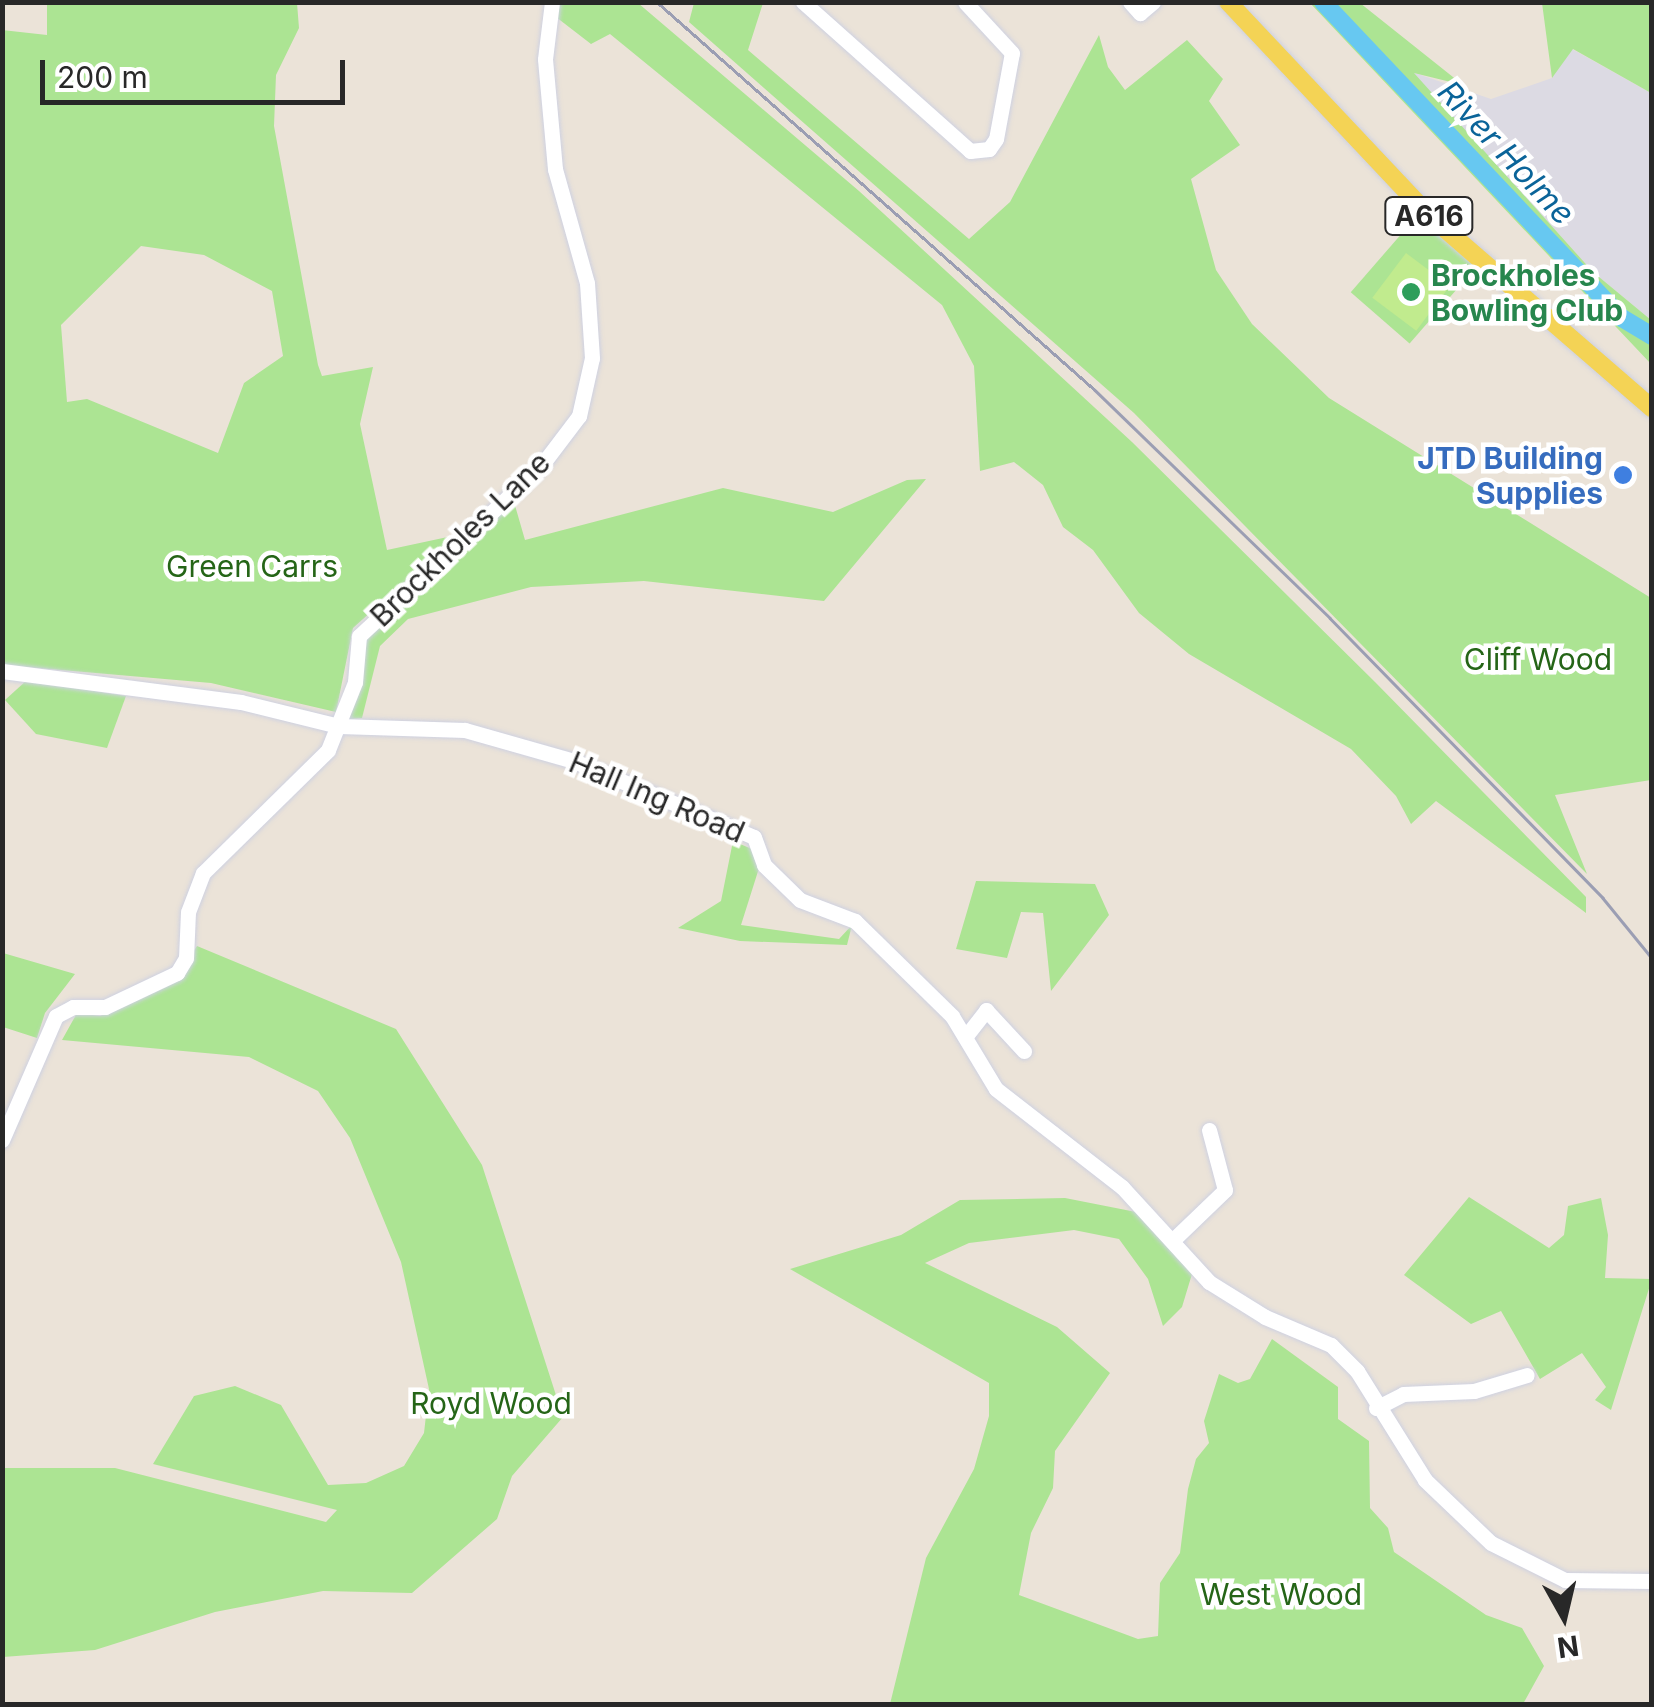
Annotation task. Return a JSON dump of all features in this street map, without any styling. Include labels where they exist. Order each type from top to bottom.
[{"type":"main road","name":"A616","points":[[1228,2],[1430,216],[1652,408]]},
{"type":"street","name":"Brockholes Lane","points":[[2,1140],[56,1016],[73,1007],[104,1007],[177,973],[186,958],[188,912],[203,873],[317,762],[339,726],[354,682],[359,636],[541,466],[579,416],[591,384],[587,283],[556,170],[545,59],[552,2]]},
{"type":"street","points":[[812,5],[970,151],[989,149],[996,139],[1012,53],[965,2]]},
{"type":"street","points":[[1130,2],[1140,13],[1153,2]]},
{"type":"street","name":"Hall Ing Road","points":[[2,671],[240,702],[339,726],[464,730],[574,761],[754,837],[764,865],[800,900],[856,922],[966,1036],[996,1090],[1122,1187],[1209,1282],[1265,1317],[1331,1344],[1357,1370],[1376,1408],[1425,1480],[1491,1543],[1564,1580],[1652,1581]]},
{"type":"street","points":[[966,1036],[986,1010],[1024,1050]]},
{"type":"street","points":[[1173,1240],[1224,1190],[1209,1130]]},
{"type":"street","points":[[1376,1408],[1403,1394],[1474,1392],[1527,1375]]},
{"type":"shaded area","points":[[1572,49],[1651,93],[1651,320],[1593,272],[1412,72],[1491,99],[1552,78]]},
{"type":"green space","name":"Green Carrs","points":[[47,3],[297,3],[299,28],[276,75],[274,126],[318,365],[322,376],[373,367],[360,424],[387,550],[457,535],[353,628],[336,712],[211,683],[3,665],[2,30],[47,35]],"holes":[[[141,246],[204,255],[272,291],[283,356],[244,383],[218,453],[87,399],[67,402],[61,325]]]},
{"type":"green space","points":[[557,3],[638,3],[859,191],[1132,442],[1375,682],[1586,897],[1586,913],[1436,801],[1411,824],[1396,796],[1351,749],[1189,654],[1139,613],[1093,550],[1063,527],[1043,485],[1014,462],[980,471],[974,366],[942,305],[610,34],[591,44],[556,17]]},
{"type":"green space","name":"Cliff Wood","points":[[694,3],[763,3],[748,50],[969,239],[1010,202],[1099,35],[1108,67],[1125,90],[1187,40],[1223,79],[1209,101],[1240,145],[1191,179],[1216,270],[1252,324],[1329,398],[1651,598],[1651,780],[1555,795],[1587,874],[1134,413],[689,22]]},
{"type":"green space","points":[[1310,3],[1360,3],[1463,85],[1414,73],[1593,272],[1651,320],[1651,364]]},
{"type":"green space","points":[[1542,3],[1651,3],[1651,93],[1573,49],[1552,78]]},
{"type":"green space","points":[[1417,216],[1476,267],[1410,343],[1351,292]]},
{"type":"green space","name":"Brockholes Bowling Club","points":[[1406,253],[1450,286],[1416,331],[1372,298]]},
{"type":"green space","points":[[926,479],[824,601],[644,581],[531,587],[408,619],[380,646],[362,718],[348,719],[363,638],[514,502],[525,540],[723,488],[833,512],[907,480]]},
{"type":"green space","points":[[27,680],[126,696],[107,748],[36,734],[5,700]]},
{"type":"green space","points":[[733,841],[752,849],[760,865],[741,925],[839,939],[852,925],[847,945],[740,941],[678,928],[721,901]]},
{"type":"green space","points":[[976,881],[1095,884],[1109,915],[1051,991],[1043,913],[1021,912],[1007,958],[956,949]]},
{"type":"green space","name":"Royd Wood","points":[[197,946],[396,1029],[482,1165],[563,1417],[512,1476],[497,1519],[412,1593],[323,1591],[215,1612],[95,1650],[3,1657],[2,1468],[115,1468],[326,1522],[337,1510],[153,1464],[194,1396],[235,1386],[281,1405],[328,1485],[366,1483],[404,1466],[424,1433],[429,1389],[401,1262],[350,1138],[318,1091],[249,1057],[62,1040],[77,1013],[100,1016],[174,982]]},
{"type":"green space","points":[[3,953],[75,974],[45,1013],[37,1038],[3,1027]]},
{"type":"green space","points":[[1469,1197],[1549,1248],[1564,1235],[1568,1206],[1601,1198],[1608,1235],[1605,1278],[1652,1279],[1611,1410],[1595,1400],[1606,1387],[1582,1353],[1540,1379],[1501,1311],[1471,1324],[1404,1275]]},
{"type":"green space","name":"West Wood","points":[[1065,1198],[1136,1212],[1192,1274],[1182,1307],[1163,1326],[1148,1279],[1119,1239],[1074,1230],[969,1243],[925,1263],[1057,1327],[1110,1373],[1055,1451],[1053,1488],[1031,1533],[1019,1595],[1138,1639],[1158,1636],[1160,1583],[1180,1553],[1188,1489],[1196,1459],[1209,1443],[1204,1421],[1219,1374],[1238,1383],[1250,1379],[1272,1339],[1338,1387],[1338,1419],[1369,1441],[1370,1508],[1388,1528],[1394,1552],[1486,1615],[1522,1628],[1544,1666],[1523,1704],[890,1704],[926,1558],[974,1469],[989,1416],[989,1383],[790,1269],[901,1235],[960,1200]]},
{"type":"waterway","name":"River Holme","points":[[1323,2],[1622,318],[1652,336]]},
{"type":"railway","points":[[657,2],[1095,390],[1330,618],[1603,898],[1652,958]]},
{"type":"place","name":"Brockholes Bowling Club","points":[[1411,292]]},
{"type":"place","name":"JTD Building Supplies","points":[[1623,475]]}]
